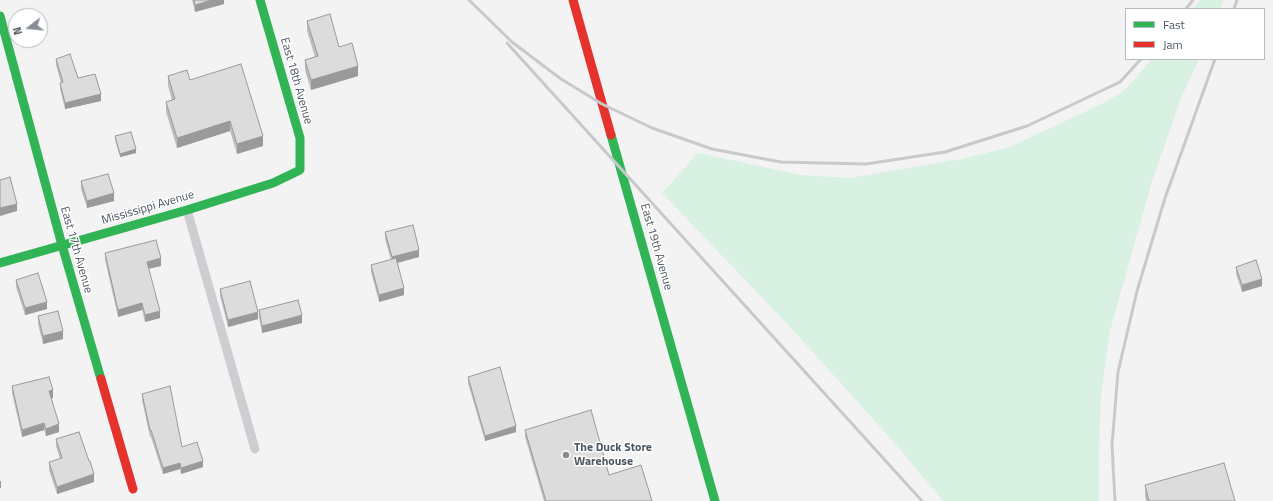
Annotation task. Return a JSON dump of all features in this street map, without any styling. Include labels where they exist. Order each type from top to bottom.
[{"type":"street","name":"East 18th Avenue","points":[[260,0],[300,138],[300,170]]},
{"type":"street","name":"East 19th Avenue","points":[[573,0],[715,501]]},
{"type":"street","name":"East 17th Avenue","points":[[0,16],[62,245],[133,489]]},
{"type":"street","name":"Mississippi Avenue","points":[[0,262],[187,210],[273,183],[300,170]]},
{"type":"lane","points":[[187,210],[255,449]]},
{"type":"green space","points":[[1200,0],[1224,0],[1220,8],[1194,8]]},
{"type":"green space","points":[[1151,60],[1199,60],[1181,98],[1151,185],[1110,331],[1101,395],[1099,501],[943,501],[891,439],[792,329],[662,193],[698,153],[801,175],[850,178],[960,159],[1007,148],[1106,102],[1125,90]]},
{"type":"building","points":[[194,0],[212,0],[195,5]]},
{"type":"building","points":[[330,14],[339,47],[352,43],[358,66],[311,80],[305,60],[318,56],[307,21]]},
{"type":"building","points":[[70,54],[78,78],[95,74],[101,94],[65,103],[60,83],[63,82],[56,59]]},
{"type":"building","points":[[241,64],[263,136],[237,144],[230,121],[177,138],[166,102],[175,99],[168,76],[187,70],[190,80]]},
{"type":"building","points":[[131,132],[136,149],[120,154],[115,136]]},
{"type":"building","points":[[108,174],[114,193],[87,201],[81,181]]},
{"type":"building","points":[[10,177],[17,204],[0,208],[0,180]]},
{"type":"building","points":[[413,225],[419,250],[392,257],[385,232]]},
{"type":"building","points":[[156,240],[161,258],[147,262],[160,311],[145,315],[142,303],[118,310],[105,253]]},
{"type":"building","points":[[396,258],[404,288],[379,295],[371,265]]},
{"type":"building","points":[[1256,260],[1262,279],[1242,285],[1236,267]]},
{"type":"building","points":[[38,273],[47,302],[25,308],[16,280]]},
{"type":"building","points":[[250,281],[258,312],[228,320],[220,289]]},
{"type":"building","points":[[298,300],[302,315],[262,326],[259,310]]},
{"type":"building","points":[[58,311],[63,331],[43,336],[38,316]]},
{"type":"building","points":[[500,367],[516,426],[485,436],[468,377]]},
{"type":"building","points":[[49,377],[53,390],[49,391],[59,424],[46,429],[44,423],[22,430],[12,386]]},
{"type":"building","points":[[170,386],[182,447],[197,442],[203,461],[181,468],[180,463],[163,468],[150,430],[142,394]]},
{"type":"building","name":"The Duck Store Warehouse","points":[[591,410],[609,475],[641,465],[652,501],[546,501],[525,430]]},
{"type":"building","points":[[79,432],[94,474],[57,487],[49,462],[62,458],[56,439]]},
{"type":"building","points":[[1224,463],[1235,501],[1149,501],[1145,485]]},
{"type":"railway","points":[[469,0],[512,42],[561,79],[602,104],[652,128],[712,149],[781,162],[866,164],[945,152],[1027,126],[1120,82],[1140,60]]},
{"type":"railway","points":[[1187,8],[1193,0]]},
{"type":"railway","points":[[1234,8],[1237,0]]},
{"type":"railway","points":[[507,43],[922,501]]},
{"type":"railway","points":[[1115,501],[1112,445],[1118,372],[1137,291],[1165,198],[1215,60]]},
{"type":"traffic: fast","points":[[0,263],[187,210],[273,183],[300,170],[300,138],[260,0]]},
{"type":"traffic: fast","points":[[0,16],[62,245],[101,379]]},
{"type":"traffic: fast","points":[[611,135],[715,501]]},
{"type":"traffic: jam","points":[[573,0],[611,135]]},
{"type":"traffic: jam","points":[[101,379],[133,489]]},
{"type":"place","name":"The Duck Store Warehouse","points":[[566,455]]}]
